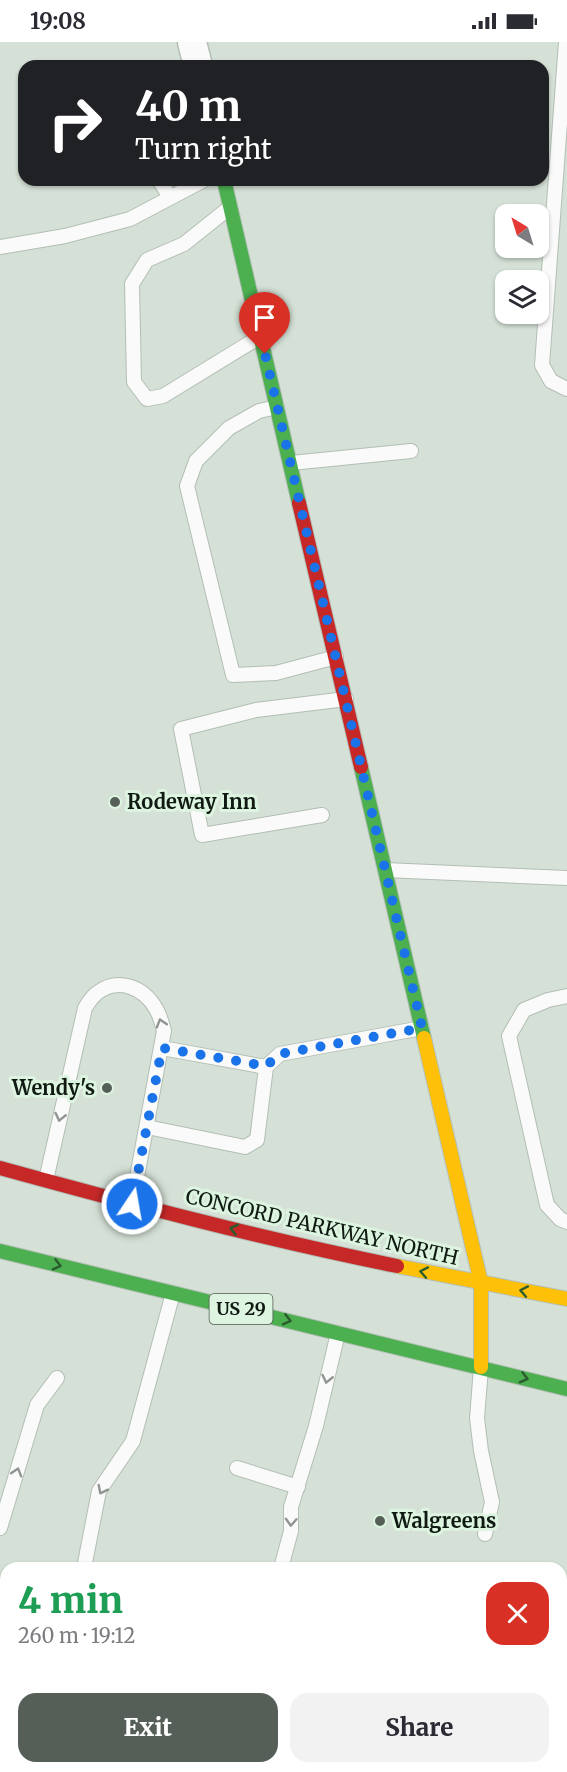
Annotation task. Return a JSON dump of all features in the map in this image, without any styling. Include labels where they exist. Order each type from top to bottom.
[{"type":"main road","points":[[226,186],[481,1283],[482,1367]]},
{"type":"main road","name":"CONCORD PARKWAY NORTH","points":[[0,1168],[132,1204],[327,1252],[567,1299]]},
{"type":"main road","name":"US 29","points":[[0,1251],[567,1389]]},
{"type":"street","points":[[192,42],[196,60]]},
{"type":"lane","points":[[566,42],[542,365],[551,381],[567,389]]},
{"type":"lane","points":[[163,186],[170,197]]},
{"type":"lane","points":[[0,247],[65,236],[130,219],[192,186]]},
{"type":"lane","points":[[231,207],[184,244],[147,260],[132,284],[134,382],[147,399],[163,396],[261,336]]},
{"type":"lane","points":[[277,407],[259,411],[229,428],[196,461],[187,486],[233,675],[276,673],[336,657]]},
{"type":"lane","points":[[290,463],[411,451]]},
{"type":"lane","points":[[322,815],[201,835],[181,729],[256,710],[346,699]]},
{"type":"lane","points":[[385,870],[567,878]]},
{"type":"lane","points":[[45,1181],[84,1008],[97,993],[115,985],[134,987],[146,995],[157,1010],[164,1031],[132,1204]]},
{"type":"lane","points":[[567,996],[548,1000],[524,1010],[509,1036],[547,1205],[560,1219],[567,1222]]},
{"type":"lane","points":[[147,1127],[245,1147],[257,1140],[266,1066],[280,1054],[422,1028]]},
{"type":"lane","points":[[162,1048],[266,1066]]},
{"type":"lane","points":[[85,1562],[99,1491],[134,1441],[173,1293]]},
{"type":"lane","points":[[282,1562],[291,1532],[291,1507],[316,1426],[338,1333]]},
{"type":"lane","points":[[482,1367],[477,1418],[481,1451],[492,1502],[485,1534]]},
{"type":"lane","points":[[0,1528],[37,1405],[57,1378]]},
{"type":"lane","points":[[237,1468],[298,1487]]},
{"type":"lane","points":[[567,1684],[567,1692]]},
{"type":"traffic: fast","points":[[225,186],[299,503]]},
{"type":"traffic: fast","points":[[361,767],[424,1038]]},
{"type":"traffic: fast","points":[[0,1251],[567,1389]]},
{"type":"traffic: slow","points":[[424,1038],[481,1283],[481,1367]]},
{"type":"traffic: slow","points":[[397,1266],[567,1299]]},
{"type":"traffic: jam","points":[[299,503],[361,767]]},
{"type":"traffic: jam","points":[[0,1168],[197,1220],[397,1266]]},
{"type":"place","name":"Rodeway Inn","points":[[115,802]]},
{"type":"place","name":"Wendy's","points":[[107,1088]]},
{"type":"place","name":"Walgreens","points":[[380,1521]]},
{"type":"route","points":[[132,1204],[162,1048],[266,1066],[280,1054],[422,1028],[265,354]]}]
